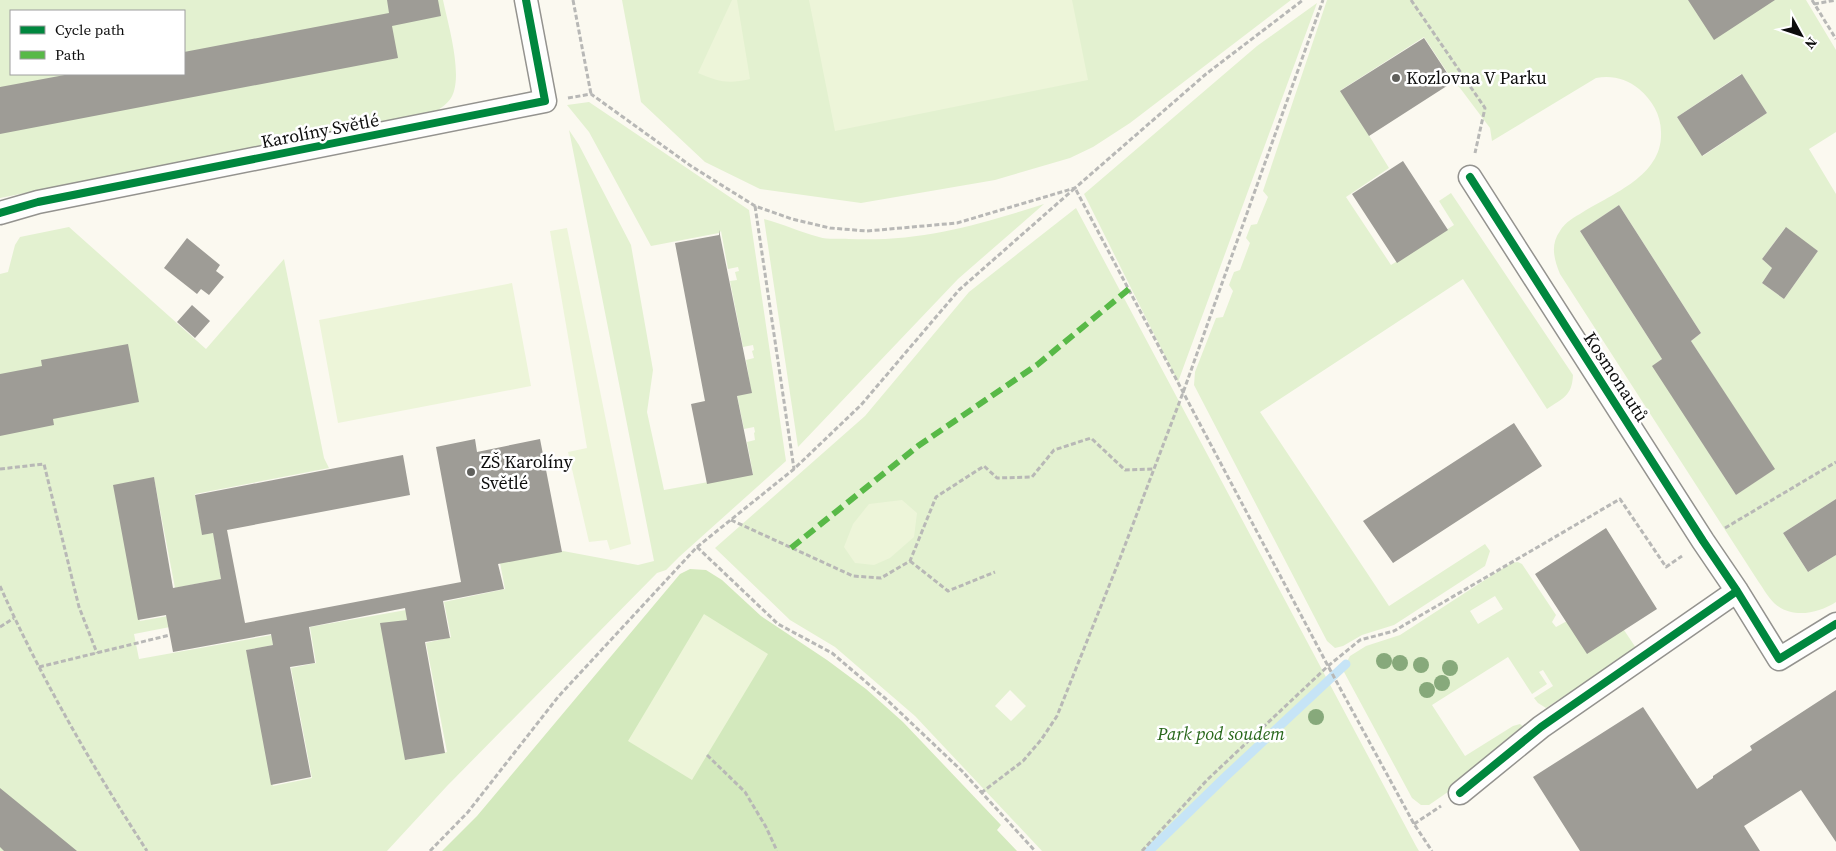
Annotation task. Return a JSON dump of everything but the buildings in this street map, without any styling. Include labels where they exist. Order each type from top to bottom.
[{"type":"street","points":[[526,0],[545,101]]},
{"type":"street","name":"Karolíny Světlé","points":[[0,213],[38,202],[545,101]]},
{"type":"street","name":"Kosmonautů","points":[[1470,177],[1779,659],[1836,624]]},
{"type":"street","points":[[1460,794],[1541,727],[1737,591]]},
{"type":"path","points":[[573,0],[591,94],[691,166],[756,206],[792,219],[830,228],[868,231],[957,223],[1075,188]]},
{"type":"path","points":[[430,851],[468,812],[558,697],[697,547],[794,469],[861,405],[959,290],[1206,74],[1303,0]]},
{"type":"path","points":[[981,793],[1023,760],[1041,740],[1058,716],[1184,390],[1324,0]]},
{"type":"path","points":[[1411,0],[1485,108],[1470,177]]},
{"type":"path","points":[[1836,0],[1813,2],[1836,39]]},
{"type":"path","points":[[545,101],[591,94]]},
{"type":"path","points":[[1075,188],[1184,390],[1328,666],[1414,824],[1432,851]]},
{"type":"path","points":[[756,206],[794,469]]},
{"type":"path","points":[[731,520],[853,576],[881,578],[910,561],[936,498],[984,466],[997,478],[1032,477],[1054,450],[1091,438],[1125,470],[1154,469]]},
{"type":"path","points":[[1142,851],[1207,780],[1328,666],[1360,640],[1394,631],[1620,499],[1666,567],[1703,541],[1836,462]]},
{"type":"path","points":[[0,468],[44,464],[79,606],[97,652]]},
{"type":"path","points":[[697,547],[778,624],[832,653],[886,699],[935,744],[1035,851]]},
{"type":"path","points":[[910,561],[948,591],[995,572]]},
{"type":"path","points":[[0,586],[14,618],[56,699],[117,805],[147,851]]},
{"type":"path","points":[[0,627],[14,618]]},
{"type":"path","points":[[39,667],[170,635]]},
{"type":"path","points":[[707,755],[745,792],[766,827],[777,851]]},
{"type":"path","points":[[1414,824],[1460,794]]},
{"type":"green space","points":[[0,0],[443,0],[454,50],[456,77],[455,89],[451,98],[437,111],[0,198]]},
{"type":"green space","points":[[622,0],[1291,0],[1130,123],[1093,147],[1070,158],[995,180],[861,203],[760,189],[705,162],[641,102]]},
{"type":"green space","points":[[732,0],[737,0],[750,79],[729,82],[698,73]]},
{"type":"green space","points":[[809,0],[1072,0],[1088,80],[835,131]]},
{"type":"green space","points":[[1327,0],[1806,0],[1836,50],[1836,132],[1809,149],[1836,194],[1836,499],[1783,533],[1808,572],[1836,555],[1836,602],[1813,612],[1797,613],[1781,608],[1772,601],[1560,274],[1554,247],[1557,236],[1562,228],[1570,220],[1622,190],[1645,171],[1654,160],[1659,147],[1661,126],[1652,103],[1639,89],[1624,80],[1608,77],[1596,78],[1492,141],[1490,128],[1453,81],[1424,37],[1341,90],[1389,168],[1346,197],[1391,265],[1454,225],[1439,201],[1451,193],[1573,375],[1572,382],[1566,396],[1547,409],[1463,279],[1260,412],[1389,606],[1485,544],[1490,551],[1485,566],[1394,625],[1362,635],[1343,646],[1335,648],[1327,641],[1194,385],[1195,372],[1216,318],[1223,317],[1233,291],[1229,285],[1234,272],[1240,270],[1250,243],[1246,238],[1251,225],[1257,224],[1268,197],[1263,191]],"holes":[[[1741,74],[1767,113],[1703,156],[1677,117]],[[1619,205],[1701,333],[1691,341],[1774,469],[1736,495],[1653,366],[1662,359],[1580,231]],[[1785,228],[1818,251],[1784,299],[1762,283],[1772,268],[1762,259]]]},
{"type":"green space","points":[[1317,3],[1178,382],[1084,194],[1257,46]]},
{"type":"green space","points":[[589,102],[749,210],[786,461],[666,570],[657,573],[447,786],[387,851],[0,851],[0,274],[8,272],[15,245],[20,237],[69,227],[206,349],[284,259],[324,458],[329,468],[195,494],[202,533],[213,531],[221,579],[175,588],[154,478],[115,485],[140,621],[168,616],[170,627],[134,634],[139,659],[272,635],[273,645],[247,650],[273,786],[312,778],[291,668],[316,663],[310,627],[406,610],[407,620],[381,625],[407,760],[447,752],[426,643],[451,637],[444,602],[505,589],[500,563],[563,551],[638,565],[654,561],[569,130],[579,145],[631,245],[653,370],[647,412],[664,490],[753,474],[747,442],[755,440],[754,427],[744,429],[737,395],[751,391],[746,360],[754,358],[753,345],[743,347],[730,281],[737,280],[735,272],[739,271],[738,267],[728,269],[721,231],[719,233],[651,246],[589,132],[567,105]]},
{"type":"green space","points":[[1044,204],[958,279],[798,447],[764,219],[805,233],[830,239],[900,238],[972,225]]},
{"type":"green space","name":"Park pod soudem","points":[[1076,208],[1419,851],[1042,851],[915,716],[835,647],[790,620],[715,548],[865,416],[969,292]],"holes":[[[1010,690],[1026,706],[1011,721],[995,706]]]},
{"type":"green space","points":[[567,228],[631,544],[610,550],[607,540],[589,542],[568,452],[587,448],[550,231]]},
{"type":"green space","points":[[512,283],[531,386],[338,423],[319,320]]},
{"type":"green space","points":[[902,500],[917,513],[914,537],[890,558],[874,565],[855,563],[844,547],[853,524],[869,504]]},
{"type":"green space","points":[[1518,562],[1522,564],[1556,615],[1552,622],[1556,627],[1567,621],[1624,630],[1636,648],[1546,708],[1534,698],[1553,686],[1543,670],[1539,672],[1547,684],[1532,694],[1508,657],[1432,705],[1465,756],[1513,726],[1520,724],[1524,727],[1458,785],[1429,805],[1421,805],[1412,798],[1344,672],[1344,667],[1350,656],[1366,646],[1400,635],[1511,563]],"holes":[[[1495,596],[1503,609],[1478,624],[1470,611]]]},
{"type":"green space","points":[[690,569],[706,570],[722,580],[761,616],[827,660],[866,689],[903,722],[1001,825],[997,830],[1017,851],[442,851],[477,816],[680,574]]},
{"type":"green space","points":[[704,614],[768,654],[692,780],[628,741]]},
{"type":"waterway","points":[[1149,851],[1346,664]]},
{"type":"marked path","points":[[791,548],[918,446],[1037,365],[1129,289]]},
{"type":"cycle path","points":[[0,213],[38,202],[545,101],[526,0]]},
{"type":"cycle path","points":[[1470,177],[1779,659],[1836,624]]},
{"type":"cycle path","points":[[1460,793],[1541,727],[1737,591]]},
{"type":"place","name":"Kozlovna V Parku","points":[[1396,78]]},
{"type":"place","name":"ZŠ Karolíny Světlé","points":[[471,472]]}]
